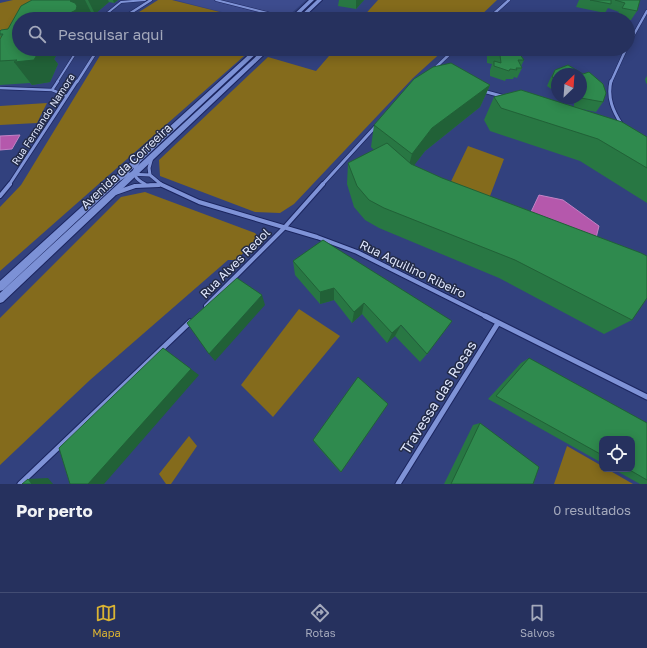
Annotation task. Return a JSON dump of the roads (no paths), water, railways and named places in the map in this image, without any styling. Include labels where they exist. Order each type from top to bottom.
[{"type":"main road","points":[[299,12],[312,0]]},
{"type":"main road","points":[[307,12],[320,0]]},
{"type":"main road","name":"Avenida da Correeira","points":[[0,287],[250,56]]},
{"type":"main road","name":"Avenida da Correeira","points":[[0,299],[260,56]]},
{"type":"street","points":[[132,12],[151,0]]},
{"type":"street","points":[[496,12],[509,0]]},
{"type":"street","points":[[635,32],[647,11]]},
{"type":"street","name":"Rua Fernando Namora","points":[[0,196],[11,183],[93,56]]},
{"type":"street","points":[[429,74],[448,56]]},
{"type":"street","points":[[622,56],[611,76],[609,89],[614,114],[626,130]]},
{"type":"street","points":[[480,90],[509,98]]},
{"type":"street","name":"Rua Alves Redol","points":[[204,308],[284,228],[378,123]]},
{"type":"street","points":[[617,126],[622,126]]},
{"type":"street","points":[[153,156],[149,168],[150,175],[159,185]]},
{"type":"street","points":[[141,157],[133,169],[133,174],[137,180],[147,185]]},
{"type":"street","points":[[113,183],[128,174],[150,175]]},
{"type":"street","points":[[109,197],[126,188],[159,185]]},
{"type":"street","name":"Rua Aquilino Ribeiro","points":[[159,185],[208,206],[318,238],[357,252],[647,396]]},
{"type":"street","points":[[20,484],[193,319]]},
{"type":"street","name":"Travessa das Rosas","points":[[398,484],[498,323]]},
{"type":"lane","points":[[109,12],[121,2],[145,0]]},
{"type":"lane","points":[[216,0],[263,12]]},
{"type":"lane","points":[[52,90],[74,56]]},
{"type":"lane","points":[[0,88],[52,90],[67,96]]}]
